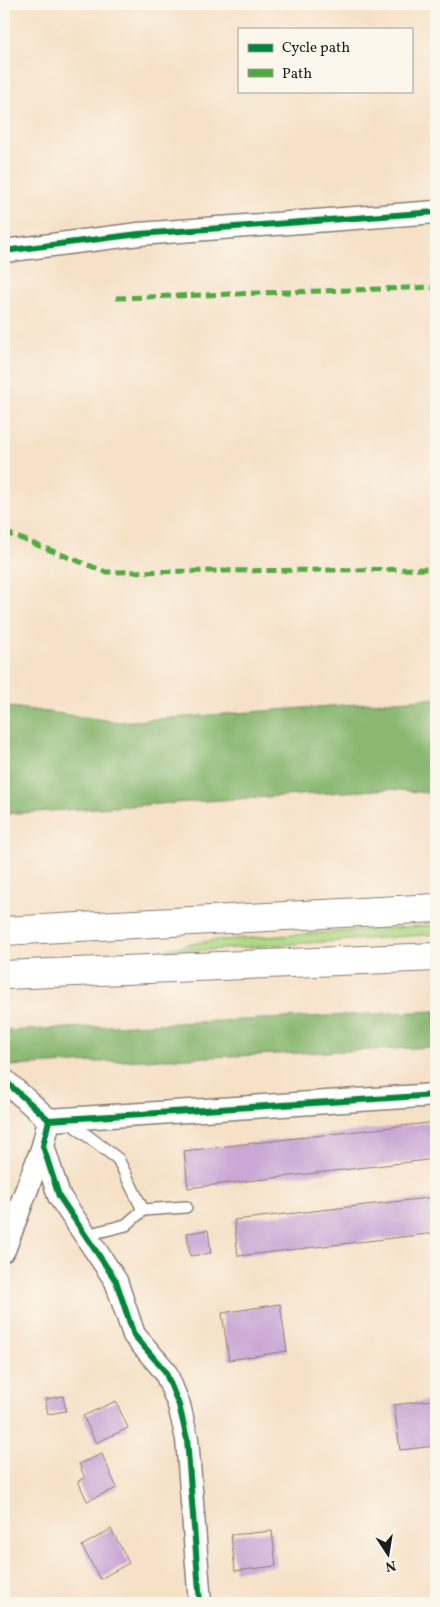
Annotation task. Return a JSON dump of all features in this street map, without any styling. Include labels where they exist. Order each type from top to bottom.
[{"type":"highway","points":[[4,931],[436,908]]},
{"type":"highway","points":[[4,975],[436,957]]},
{"type":"street","points":[[4,251],[139,234],[436,212]]},
{"type":"street","points":[[4,1080],[57,1120],[436,1095]]},
{"type":"street","points":[[4,1250],[43,1146],[57,1120]]},
{"type":"street","points":[[43,1146],[58,1196],[116,1281],[134,1335],[165,1371],[179,1405],[187,1439],[200,1603]]},
{"type":"lane","points":[[57,1120],[118,1159],[143,1210]]},
{"type":"lane","points":[[86,1235],[126,1225],[143,1210],[186,1207]]},
{"type":"green space","points":[[436,698],[436,794],[391,789],[4,814],[4,706],[119,722]]},
{"type":"green space","points":[[436,925],[436,934],[207,950],[161,950],[209,941]]},
{"type":"green space","points":[[436,1011],[436,1047],[7,1066],[4,1053],[4,1031]]},
{"type":"building","points":[[436,1122],[436,1159],[188,1188],[184,1151]]},
{"type":"building","points":[[436,1197],[436,1233],[238,1256],[234,1220]]},
{"type":"building","points":[[208,1230],[211,1253],[190,1256],[187,1233]]},
{"type":"building","points":[[280,1304],[287,1351],[229,1360],[222,1313]]},
{"type":"building","points":[[63,1396],[66,1411],[48,1414],[45,1399]]},
{"type":"building","points":[[432,1400],[436,1446],[400,1450],[394,1405]]},
{"type":"building","points":[[116,1401],[128,1428],[96,1443],[83,1416]]},
{"type":"building","points":[[102,1454],[117,1488],[87,1501],[78,1481],[85,1478],[79,1464]]},
{"type":"building","points":[[111,1529],[129,1563],[100,1579],[82,1546]]},
{"type":"building","points":[[272,1531],[276,1566],[235,1571],[231,1535]]},
{"type":"marked path","points":[[116,298],[436,287]]},
{"type":"marked path","points":[[4,532],[106,572],[436,569]]},
{"type":"cycle path","points":[[4,251],[139,234],[436,212]]},
{"type":"cycle path","points":[[4,1080],[49,1120],[436,1095]]},
{"type":"cycle path","points":[[49,1120],[43,1146],[59,1196],[116,1281],[134,1335],[165,1371],[179,1405],[187,1439],[200,1603]]}]
